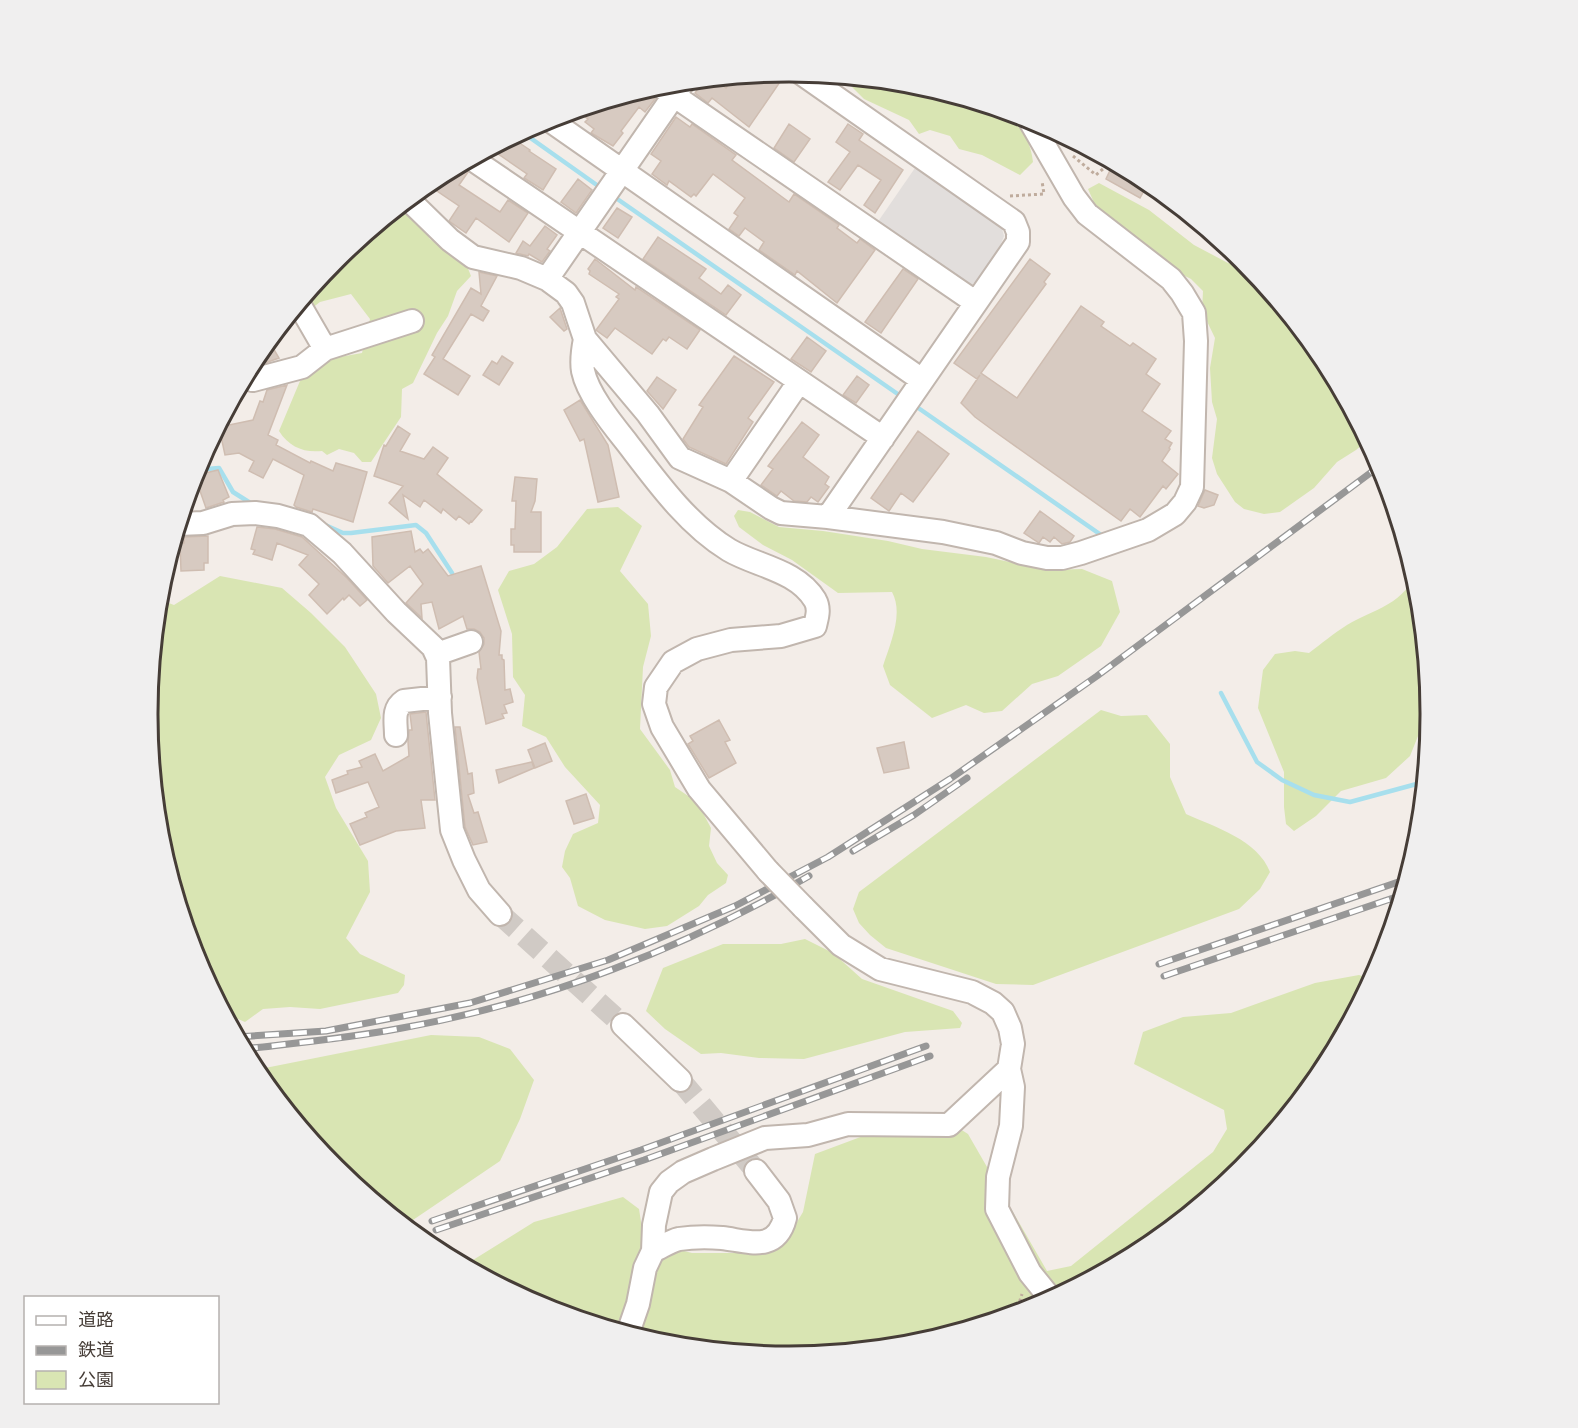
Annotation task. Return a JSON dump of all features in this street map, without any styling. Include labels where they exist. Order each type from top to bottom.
[{"type":"street","points":[[816,83],[1014,222],[1018,232],[1018,242],[828,517]]},
{"type":"street","points":[[679,93],[975,302]]},
{"type":"street","points":[[547,279],[613,185],[668,95]]},
{"type":"street","points":[[556,127],[613,185],[922,380]]},
{"type":"street","points":[[415,206],[450,240],[473,257],[521,268],[547,279],[566,293],[573,303],[585,339],[648,414],[680,458],[731,481],[771,508],[782,513],[944,532],[996,543],[1022,553],[1047,558],[1062,558],[1148,530],[1175,514],[1185,501],[1192,487],[1196,341],[1194,313],[1182,293],[1171,279],[1088,214],[1074,197],[1038,134]]},
{"type":"street","points":[[479,164],[883,438]]},
{"type":"street","points":[[303,311],[325,349]]},
{"type":"street","points":[[253,380],[302,367],[325,349],[412,321]]},
{"type":"street","points":[[585,339],[582,358],[583,372],[602,410],[661,487],[693,521],[728,550],[791,577],[815,600],[819,611],[815,626],[782,636],[731,640],[698,649],[673,662],[656,687],[654,704],[662,727],[699,789],[768,871],[841,945],[879,969],[972,992],[993,1003],[1003,1012],[1010,1028],[1013,1044],[1009,1069],[1013,1088],[1011,1126],[998,1177],[997,1209],[1030,1273],[1044,1291]]},
{"type":"street","points":[[731,481],[799,382]]},
{"type":"street","points":[[187,524],[204,523],[232,514],[255,513],[278,516],[309,525],[342,553],[396,612],[433,646],[436,654],[452,830],[478,890],[500,914]]},
{"type":"street","points":[[436,654],[471,642]]},
{"type":"street","points":[[396,735],[395,714],[400,703],[440,697]]},
{"type":"street","points":[[623,1025],[680,1080]]},
{"type":"street","points":[[631,1325],[638,1304],[645,1268],[654,1251],[654,1225],[661,1192],[669,1182],[683,1172],[765,1138],[808,1135],[848,1124],[949,1125],[1009,1069]]},
{"type":"street","points":[[654,1251],[679,1239],[720,1238],[756,1243],[768,1241],[778,1235],[785,1218],[778,1201],[756,1171]]},
{"type":"path","points":[[1096,175],[1105,167]]},
{"type":"path","points":[[990,205],[1002,196],[1044,194],[1040,171]]},
{"type":"green space","points":[[851,86],[912,95],[992,116],[1022,127],[1029,143],[1033,162],[1020,175],[982,155],[959,149],[950,136],[930,130],[919,134],[909,120],[864,99]]},
{"type":"green space","points":[[1099,183],[1149,210],[1194,245],[1233,264],[1290,330],[1336,398],[1360,446],[1337,462],[1314,488],[1280,512],[1264,514],[1244,509],[1235,502],[1217,474],[1212,458],[1217,419],[1212,402],[1210,368],[1215,338],[1202,311],[1203,291],[1191,279],[1169,268],[1096,207],[1088,189]]},
{"type":"green space","points":[[405,213],[418,222],[430,239],[467,266],[471,276],[457,291],[448,316],[437,333],[413,383],[402,389],[401,417],[371,462],[362,462],[354,453],[339,449],[327,455],[322,451],[298,448],[287,441],[279,431],[300,381],[322,363],[334,358],[362,353],[370,319],[351,294],[320,302],[307,312],[302,313],[342,267]]},
{"type":"green space","points":[[618,507],[642,526],[620,571],[648,604],[651,636],[643,667],[640,729],[670,770],[675,787],[697,802],[711,828],[709,846],[717,863],[728,875],[726,883],[708,895],[699,906],[667,926],[645,929],[605,920],[578,906],[570,878],[562,867],[565,851],[573,834],[598,823],[600,805],[565,767],[546,737],[522,726],[525,695],[513,677],[512,634],[498,590],[509,571],[534,564],[557,547],[587,509]]},
{"type":"green space","points":[[738,510],[750,512],[779,527],[888,541],[922,549],[986,557],[1048,570],[1082,569],[1112,581],[1120,612],[1101,646],[1058,676],[1032,684],[1002,711],[984,713],[966,705],[932,718],[890,685],[883,666],[896,619],[897,610],[892,592],[838,593],[792,560],[763,545],[739,527],[734,516]]},
{"type":"green space","points":[[220,576],[282,588],[345,647],[376,694],[381,718],[371,740],[339,755],[325,777],[336,808],[368,861],[370,892],[346,938],[360,954],[405,975],[404,985],[398,993],[320,1009],[290,1007],[263,1009],[245,1022],[236,1018],[206,956],[191,917],[179,877],[163,796],[159,755],[159,673],[168,603],[174,605]]},
{"type":"green space","points":[[1407,587],[1419,673],[1420,732],[1410,756],[1386,778],[1341,791],[1316,816],[1294,831],[1286,824],[1284,772],[1258,708],[1263,670],[1275,654],[1295,651],[1309,653],[1347,625],[1388,604]]},
{"type":"green space","points":[[1101,710],[1121,716],[1147,715],[1170,744],[1170,777],[1186,814],[1234,836],[1256,851],[1270,872],[1260,889],[1239,909],[1033,985],[996,984],[886,948],[870,935],[859,923],[853,909],[859,892]]},
{"type":"green space","points":[[805,939],[833,953],[862,979],[953,1011],[962,1023],[960,1028],[905,1032],[804,1059],[759,1058],[721,1053],[701,1054],[665,1029],[646,1011],[663,968],[723,944],[781,944]]},
{"type":"green space","points":[[1363,976],[1336,1030],[1314,1065],[1264,1130],[1236,1161],[1173,1215],[1105,1261],[1031,1297],[992,1312],[952,1324],[871,1340],[789,1346],[707,1340],[626,1324],[586,1312],[547,1297],[472,1261],[534,1222],[623,1197],[639,1209],[644,1241],[692,1253],[758,1253],[788,1237],[803,1212],[815,1154],[898,1123],[941,1117],[968,1134],[1047,1271],[1071,1266],[1213,1152],[1227,1129],[1224,1110],[1134,1064],[1143,1032],[1183,1017],[1231,1013],[1315,983]]},
{"type":"green space","points":[[431,1035],[479,1037],[510,1049],[534,1080],[520,1119],[500,1161],[412,1220],[342,1161],[314,1130],[266,1068]]},
{"type":"shaded area","points":[[915,168],[999,224],[1002,229],[1004,236],[1000,246],[977,281],[971,285],[963,286],[875,226]]},
{"type":"building","points":[[780,82],[749,127],[712,98],[708,103],[695,93],[697,90],[707,88],[726,88],[727,86]]},
{"type":"building","points":[[655,99],[645,112],[639,107],[613,146],[591,133],[594,129],[585,122],[588,119],[585,117],[626,104]]},
{"type":"building","points":[[676,117],[690,127],[692,124],[736,155],[732,160],[789,202],[794,194],[839,225],[837,228],[857,243],[860,239],[875,250],[837,303],[797,271],[795,275],[759,250],[764,242],[745,228],[739,236],[729,229],[738,216],[734,213],[745,198],[713,174],[696,196],[694,194],[691,197],[669,181],[667,185],[652,174],[661,161],[651,154]]},
{"type":"building","points":[[789,124],[810,139],[794,162],[774,148]]},
{"type":"building","points":[[848,124],[863,134],[859,140],[903,170],[875,213],[864,205],[881,180],[858,165],[840,190],[828,182],[850,152],[836,142]]},
{"type":"building","points":[[520,143],[556,169],[543,190],[524,178],[527,174],[498,154]]},
{"type":"building","points":[[1110,170],[1143,192],[1140,198],[1106,179]]},
{"type":"building","points":[[467,171],[459,185],[500,212],[508,200],[528,213],[509,242],[476,218],[466,233],[449,221],[459,206],[436,190]]},
{"type":"building","points":[[578,179],[592,190],[576,213],[561,202]]},
{"type":"building","points":[[617,208],[632,217],[618,238],[603,228]]},
{"type":"building","points":[[545,226],[557,235],[547,249],[550,251],[542,262],[529,254],[528,256],[516,253],[523,241],[530,246]]},
{"type":"building","points":[[658,237],[706,269],[699,278],[721,294],[728,285],[741,295],[726,315],[643,259]]},
{"type":"building","points":[[595,259],[635,290],[636,287],[700,330],[687,349],[669,337],[666,341],[663,339],[652,354],[615,328],[607,338],[596,330],[619,299],[616,297],[619,294],[589,274],[588,269]]},
{"type":"building","points":[[1030,259],[1050,274],[1044,282],[1046,284],[981,373],[1017,398],[1081,306],[1104,322],[1101,326],[1130,346],[1133,343],[1156,359],[1146,374],[1160,384],[1142,411],[1171,431],[1165,439],[1172,443],[1162,461],[1178,474],[1166,489],[1163,486],[1140,517],[1130,509],[1121,521],[975,417],[961,403],[980,375],[977,379],[954,363]]},
{"type":"building","points":[[903,269],[918,279],[881,333],[865,322]]},
{"type":"building","points":[[479,272],[497,276],[481,306],[489,311],[483,321],[471,314],[443,359],[470,376],[458,395],[424,374],[435,357],[432,355],[471,288],[481,294]]},
{"type":"building","points":[[560,308],[567,329],[564,331],[550,317]]},
{"type":"building","points":[[807,337],[826,351],[811,372],[791,359]]},
{"type":"building","points":[[274,349],[279,358],[264,363]]},
{"type":"building","points":[[502,356],[513,363],[499,385],[483,375],[492,361],[497,364]]},
{"type":"building","points":[[734,356],[774,382],[748,418],[753,422],[726,464],[689,447],[683,439],[703,407],[699,405]]},
{"type":"building","points":[[857,376],[869,385],[856,403],[843,395]]},
{"type":"building","points":[[657,377],[676,390],[663,409],[647,391]]},
{"type":"building","points":[[287,385],[268,435],[278,440],[276,445],[310,463],[311,461],[333,471],[336,463],[367,472],[353,522],[313,509],[312,512],[296,507],[294,505],[304,475],[273,459],[263,478],[249,471],[254,461],[239,453],[225,455],[221,438],[228,425],[253,420],[267,390]]},
{"type":"building","points":[[580,400],[608,445],[619,497],[598,502],[584,439],[580,441],[564,410]]},
{"type":"building","points":[[802,422],[819,435],[803,457],[829,477],[825,484],[829,487],[818,502],[811,497],[807,502],[794,501],[781,491],[777,496],[761,485],[773,469],[768,466]]},
{"type":"building","points":[[398,426],[410,434],[400,451],[424,459],[433,447],[448,458],[437,474],[482,510],[472,522],[469,524],[459,516],[456,520],[443,509],[441,513],[424,500],[420,507],[403,495],[408,519],[389,503],[403,486],[374,476],[384,445],[386,446]]},
{"type":"building","points":[[918,431],[949,454],[913,502],[901,493],[889,511],[871,498]]},
{"type":"building","points":[[218,470],[229,497],[223,500],[224,502],[206,508],[199,489],[206,473]]},
{"type":"building","points":[[515,477],[537,479],[535,501],[531,512],[541,512],[541,552],[514,552],[514,545],[511,545],[511,529],[515,529],[516,501],[512,501]]},
{"type":"building","points":[[1205,490],[1218,495],[1214,505],[1204,508],[1198,506]]},
{"type":"building","points":[[1040,511],[1074,536],[1070,542],[1062,544],[1054,537],[1050,542],[1043,537],[1039,543],[1024,533]]},
{"type":"building","points":[[257,527],[275,529],[302,537],[347,578],[367,600],[360,606],[349,595],[327,614],[309,595],[319,584],[299,565],[308,555],[277,543],[272,560],[253,554],[255,550],[251,549]]},
{"type":"building","points":[[411,531],[415,552],[420,549],[423,553],[428,549],[448,576],[481,566],[501,631],[499,655],[502,655],[504,660],[505,690],[510,689],[513,702],[504,705],[507,713],[502,714],[504,718],[486,724],[477,678],[478,669],[481,669],[479,652],[484,644],[484,638],[480,632],[467,629],[463,616],[439,629],[432,602],[421,604],[422,618],[406,603],[423,584],[410,566],[388,583],[373,566],[372,537]]},
{"type":"building","points":[[208,536],[208,563],[204,563],[204,570],[181,571],[180,547],[181,543],[184,543],[184,537]]},
{"type":"building","points":[[426,712],[435,800],[421,800],[425,828],[396,831],[360,845],[350,824],[367,817],[365,813],[379,807],[368,782],[336,793],[332,780],[348,774],[347,771],[362,767],[359,761],[375,754],[383,771],[409,756],[409,730],[412,730],[410,714]]},
{"type":"building","points":[[719,720],[730,740],[725,742],[736,763],[709,778],[688,744],[693,741],[690,736]]},
{"type":"building","points":[[455,727],[460,727],[468,774],[472,773],[474,793],[468,795],[474,813],[478,812],[487,842],[473,845],[465,827]]},
{"type":"building","points":[[904,742],[909,768],[884,773],[877,748]]},
{"type":"building","points":[[545,743],[552,761],[535,768],[528,750]]},
{"type":"building","points":[[532,762],[534,768],[499,783],[496,770]]},
{"type":"building","points":[[586,794],[594,818],[574,824],[566,801]]},
{"type":"waterway","points":[[531,138],[601,188]]},
{"type":"waterway","points":[[613,196],[902,397]]},
{"type":"waterway","points":[[914,405],[1104,537]]},
{"type":"waterway","points":[[207,469],[219,468],[233,492],[252,504]]},
{"type":"waterway","points":[[323,524],[343,533],[416,525],[426,533],[452,573]]},
{"type":"waterway","points":[[1221,693],[1257,762],[1282,780],[1314,795],[1350,802],[1416,784]]},
{"type":"tunnel","points":[[500,914],[623,1025]]},
{"type":"tunnel","points":[[680,1080],[756,1171]]},
{"type":"railway","points":[[246,1036],[326,1031],[470,1003],[608,960],[735,906],[828,857],[950,779],[1097,676],[1372,472]]},
{"type":"railway","points":[[853,851],[914,815],[967,778]]},
{"type":"railway","points":[[253,1048],[402,1028],[508,1004],[560,988],[612,970],[713,927],[809,876]]},
{"type":"railway","points":[[1159,964],[1397,882]]},
{"type":"railway","points":[[1164,976],[1393,898]]},
{"type":"railway","points":[[432,1221],[641,1150],[926,1046]]},
{"type":"railway","points":[[436,1230],[644,1160],[930,1056]]}]
